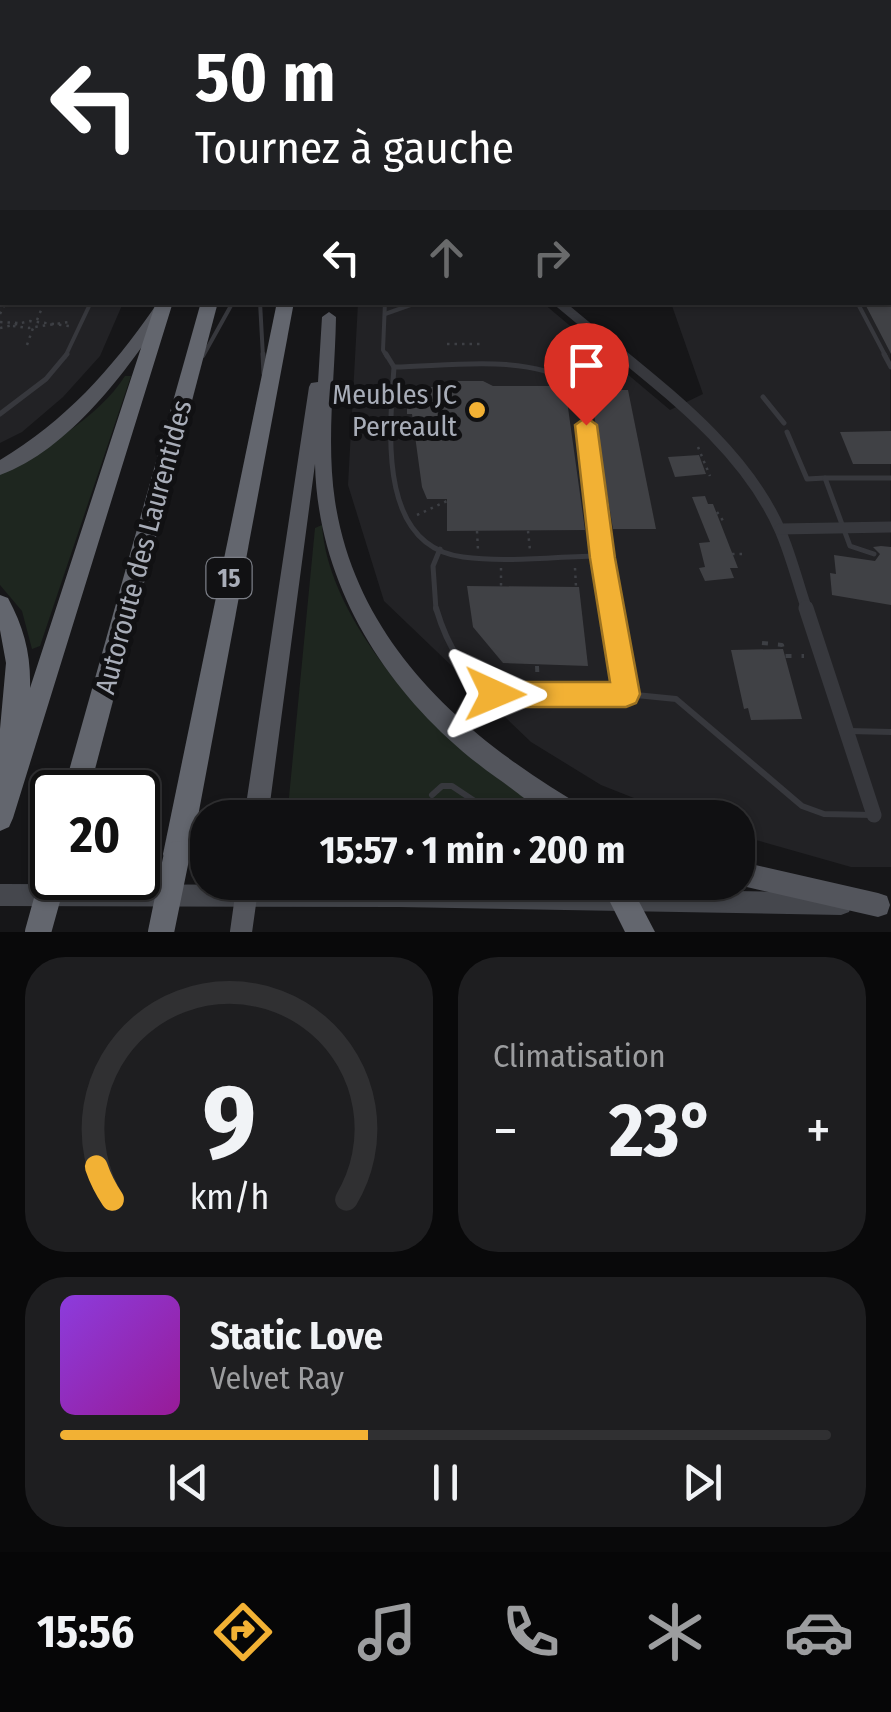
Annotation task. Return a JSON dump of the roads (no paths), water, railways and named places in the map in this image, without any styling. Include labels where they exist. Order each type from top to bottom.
[{"type":"highway","points":[[0,818],[164,305]]},
{"type":"highway","name":"Autoroute des Laurentides","points":[[82,770],[209,305]]},
{"type":"highway","name":"15","points":[[161,932],[285,305]]},
{"type":"highway","points":[[0,606],[15,634],[19,658],[0,818]]},
{"type":"highway","points":[[38,932],[47,900]]},
{"type":"highway","points":[[624,902],[642,932]]},
{"type":"main road","points":[[0,468],[56,433],[99,395],[163,305]]},
{"type":"main road","points":[[259,800],[330,310]]},
{"type":"main road","points":[[330,310],[324,488],[333,539],[354,598],[386,653],[446,722],[508,774],[552,800]]},
{"type":"main road","points":[[755,877],[885,905]]},
{"type":"main road","points":[[0,896],[190,894]]},
{"type":"main road","points":[[241,932],[245,900]]},
{"type":"main road","points":[[611,900],[885,905]]},
{"type":"street","points":[[562,305],[718,438],[752,480],[780,529],[874,815]]},
{"type":"street","points":[[780,529],[891,527]]},
{"type":"lane","points":[[0,414],[30,393],[72,352],[90,305]]},
{"type":"lane","points":[[188,382],[232,305]]},
{"type":"lane","points":[[260,305],[265,405]]},
{"type":"lane","points":[[385,305],[384,353],[394,367],[392,486],[411,525],[440,550],[457,557],[602,556]]},
{"type":"lane","points":[[384,314],[410,305]]},
{"type":"lane","points":[[859,305],[891,367]]},
{"type":"lane","points":[[394,367],[530,368],[572,380],[578,390],[594,474],[602,556],[626,694]]},
{"type":"lane","points":[[764,398],[784,423]]},
{"type":"lane","points":[[788,432],[796,460],[807,479],[891,478]]},
{"type":"lane","points":[[825,478],[853,550],[874,554]]},
{"type":"lane","points":[[440,550],[434,569],[440,622],[462,664],[486,688],[502,696],[626,694],[681,701],[802,806],[824,814],[874,815]]},
{"type":"lane","points":[[846,731],[891,732]]},
{"type":"lane","points":[[432,796],[442,786],[452,786],[473,800]]},
{"type":"place","name":"Meubles JC Perreault","points":[[477,410]]}]
